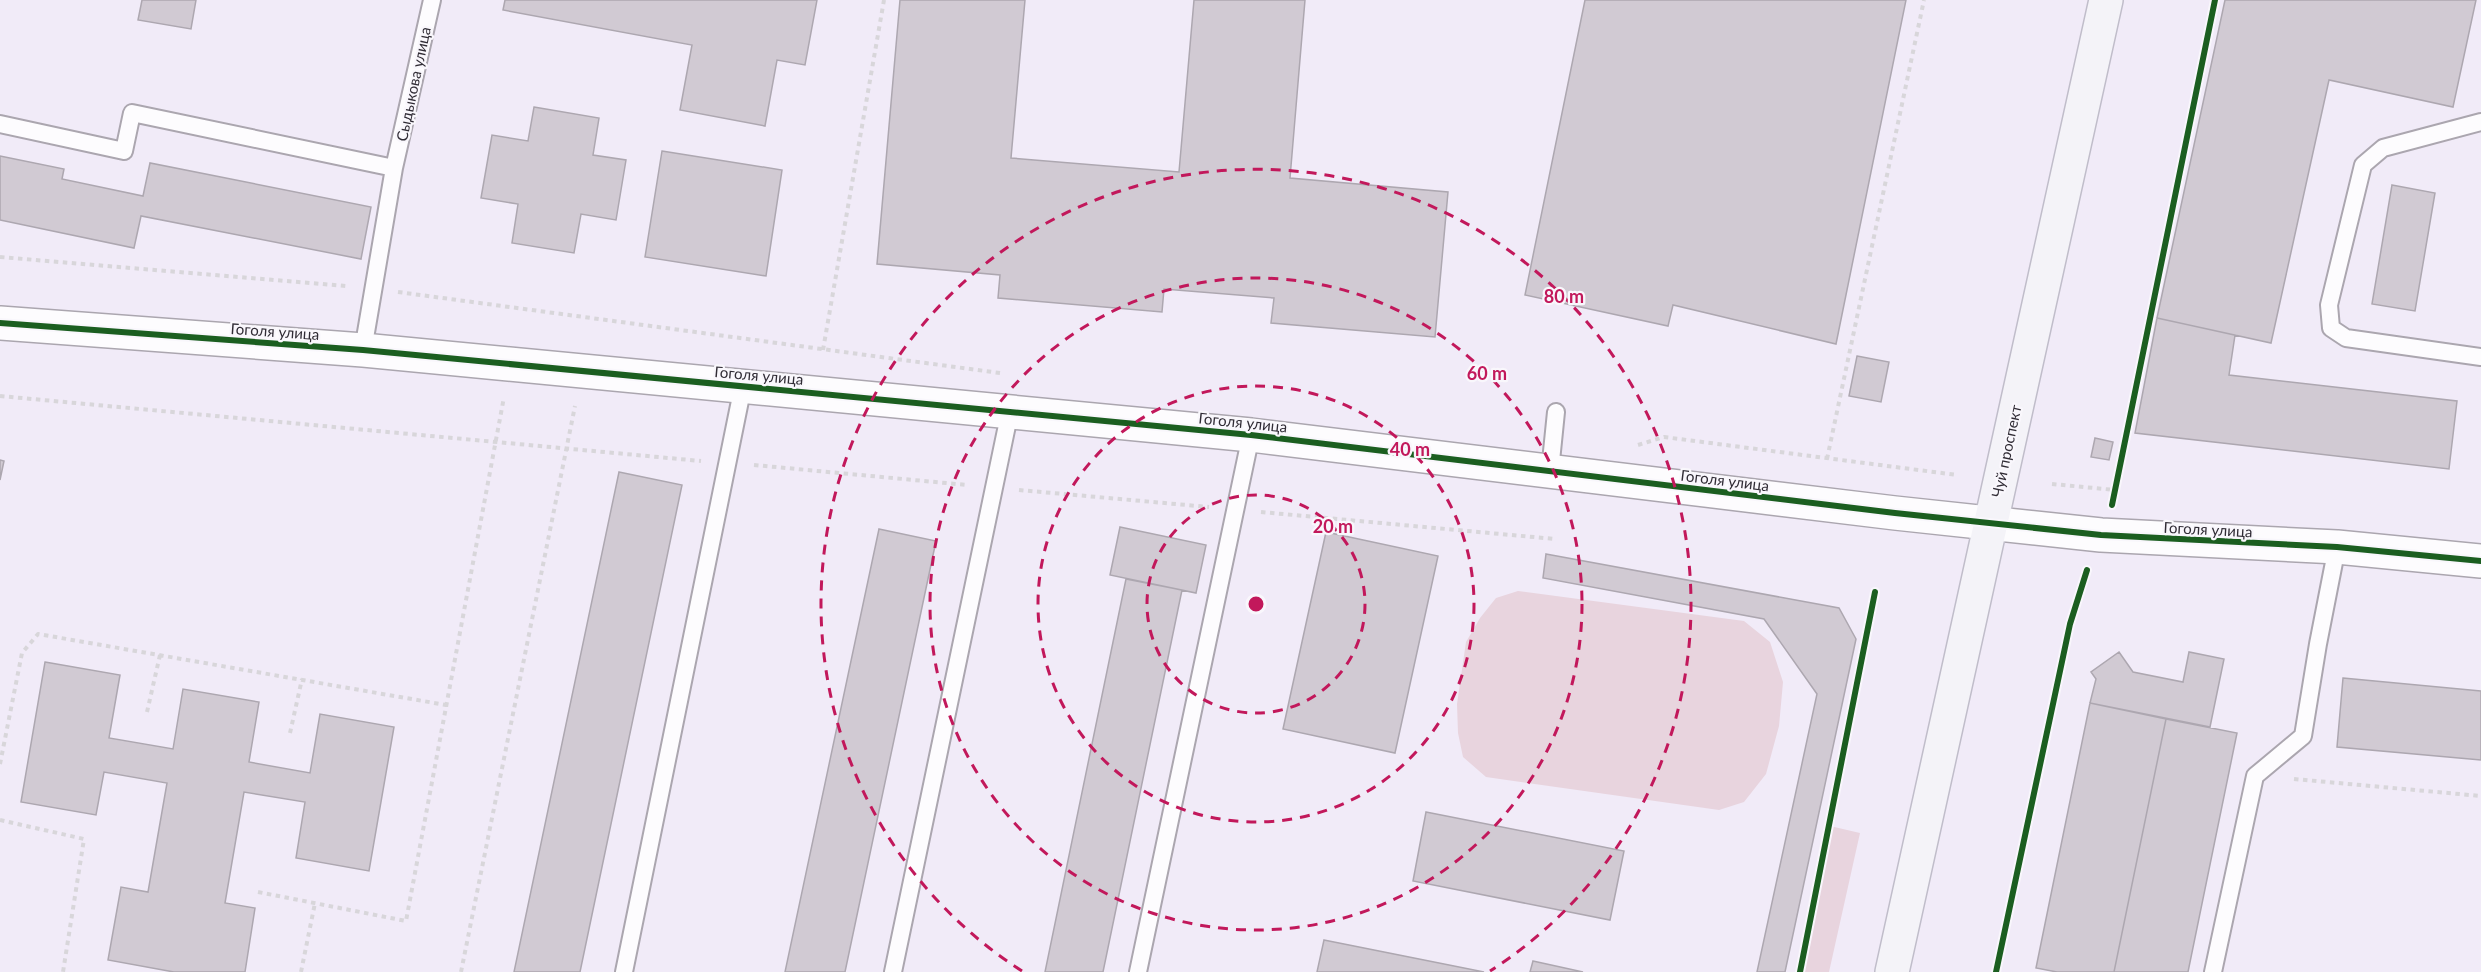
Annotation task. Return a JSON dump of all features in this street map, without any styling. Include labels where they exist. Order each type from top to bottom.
[{"type":"main road","name":"Чуй проспект","points":[[1892,972],[2106,0]]},
{"type":"street","name":"Гоголя улица","points":[[0,323],[363,350],[1251,435],[1990,524],[2101,535],[2337,548],[2481,561]]},
{"type":"lane","name":"Сыдыкова улица","points":[[363,350],[394,168],[432,0]]},
{"type":"lane","points":[[0,124],[124,151],[132,113],[394,168]]},
{"type":"lane","points":[[2481,122],[2383,148],[2362,165],[2329,305],[2331,328],[2346,338],[2481,357]]},
{"type":"lane","points":[[624,972],[743,386]]},
{"type":"lane","points":[[892,972],[1010,411]]},
{"type":"lane","points":[[1550,471],[1556,412]]},
{"type":"lane","points":[[1138,972],[1251,435]]},
{"type":"lane","points":[[2213,972],[2255,776],[2303,735],[2337,548]]},
{"type":"path","points":[[823,350],[884,0]]},
{"type":"path","points":[[1827,459],[1924,0]]},
{"type":"path","points":[[0,257],[374,288]]},
{"type":"path","points":[[258,892],[405,921],[510,364]]},
{"type":"path","points":[[461,972],[582,370]]},
{"type":"path","points":[[0,396],[1555,539]]},
{"type":"path","points":[[2052,484],[2114,494],[2117,478]]},
{"type":"path","points":[[0,764],[22,653],[38,633],[446,705]]},
{"type":"path","points":[[147,712],[160,655]]},
{"type":"path","points":[[290,733],[302,679]]},
{"type":"path","points":[[2255,776],[2481,796]]},
{"type":"path","points":[[0,820],[84,839],[63,972]]},
{"type":"path","points":[[301,972],[315,903]]},
{"type":"shaded area","points":[[1518,591],[1744,621],[1770,642],[1783,682],[1779,726],[1766,774],[1744,802],[1719,810],[1486,777],[1463,757],[1458,733],[1457,704],[1466,642],[1480,618],[1496,598]]},
{"type":"shaded area","points":[[1830,826],[1860,833],[1829,972],[1797,972]]},
{"type":"building","points":[[142,0],[196,0],[191,29],[138,20]]},
{"type":"building","points":[[505,0],[817,0],[805,65],[777,60],[765,126],[680,110],[692,45],[503,10]]},
{"type":"building","points":[[900,0],[1025,0],[1011,158],[1179,172],[1194,0],[1305,0],[1290,178],[1448,192],[1435,337],[1271,323],[1274,298],[1164,289],[1162,312],[998,298],[1000,275],[877,264]]},
{"type":"building","points":[[1585,0],[1906,0],[1836,344],[1673,305],[1668,326],[1525,295]]},
{"type":"building","points":[[2225,0],[2476,0],[2453,107],[2329,80],[2271,343],[2157,318]]},
{"type":"building","points":[[534,107],[599,118],[593,155],[626,160],[616,220],[581,214],[574,253],[512,243],[518,204],[481,198],[492,135],[528,141]]},
{"type":"building","points":[[662,151],[782,170],[766,276],[645,257]]},
{"type":"building","points":[[0,156],[64,169],[62,179],[143,196],[150,163],[371,207],[361,259],[141,216],[134,248],[0,220]]},
{"type":"building","points":[[2392,185],[2435,193],[2415,311],[2372,304]]},
{"type":"building","points":[[2157,318],[2235,335],[2229,375],[2457,401],[2449,469],[2135,433]]},
{"type":"building","points":[[1857,356],[1889,362],[1881,402],[1849,396]]},
{"type":"building","points":[[2095,438],[2113,442],[2109,460],[2091,457]]},
{"type":"building","points":[[0,460],[4,461],[0,480]]},
{"type":"building","points":[[619,472],[682,485],[580,972],[514,972]]},
{"type":"building","points":[[1120,527],[1206,545],[1196,593],[1110,575]]},
{"type":"building","points":[[879,529],[936,541],[845,972],[785,972]]},
{"type":"building","points":[[1326,532],[1438,556],[1395,753],[1283,729]]},
{"type":"building","points":[[1546,554],[1839,608],[1856,639],[1785,972],[1757,972],[1817,694],[1764,619],[1543,578]]},
{"type":"building","points":[[1126,579],[1182,590],[1103,972],[1045,972]]},
{"type":"building","points":[[2119,652],[2133,672],[2183,682],[2189,652],[2224,659],[2210,727],[2090,703],[2096,679],[2091,672]]},
{"type":"building","points":[[45,662],[120,675],[109,738],[173,749],[183,689],[259,702],[249,762],[310,773],[320,714],[394,727],[369,871],[296,858],[305,802],[244,792],[225,903],[255,908],[245,972],[174,972],[108,960],[121,887],[148,892],[167,783],[104,772],[96,815],[21,802]]},
{"type":"building","points":[[2343,678],[2481,691],[2481,760],[2337,747]]},
{"type":"building","points":[[2090,703],[2166,719],[2114,972],[2057,972],[2036,968]]},
{"type":"building","points":[[2166,719],[2237,733],[2188,972],[2114,972]]},
{"type":"building","points":[[1426,812],[1624,851],[1610,920],[1413,881]]},
{"type":"building","points":[[1324,940],[1484,972],[1317,972]]},
{"type":"building","points":[[1533,961],[1583,972],[1530,972]]},
{"type":"cycle path","points":[[2112,505],[2215,0]]},
{"type":"cycle path","points":[[0,323],[363,350],[1251,435],[1895,513],[2101,535],[2337,547],[2481,561]]},
{"type":"cycle path","points":[[1996,972],[2070,624],[2087,570]]},
{"type":"cycle path","points":[[1800,972],[1875,592]]}]
